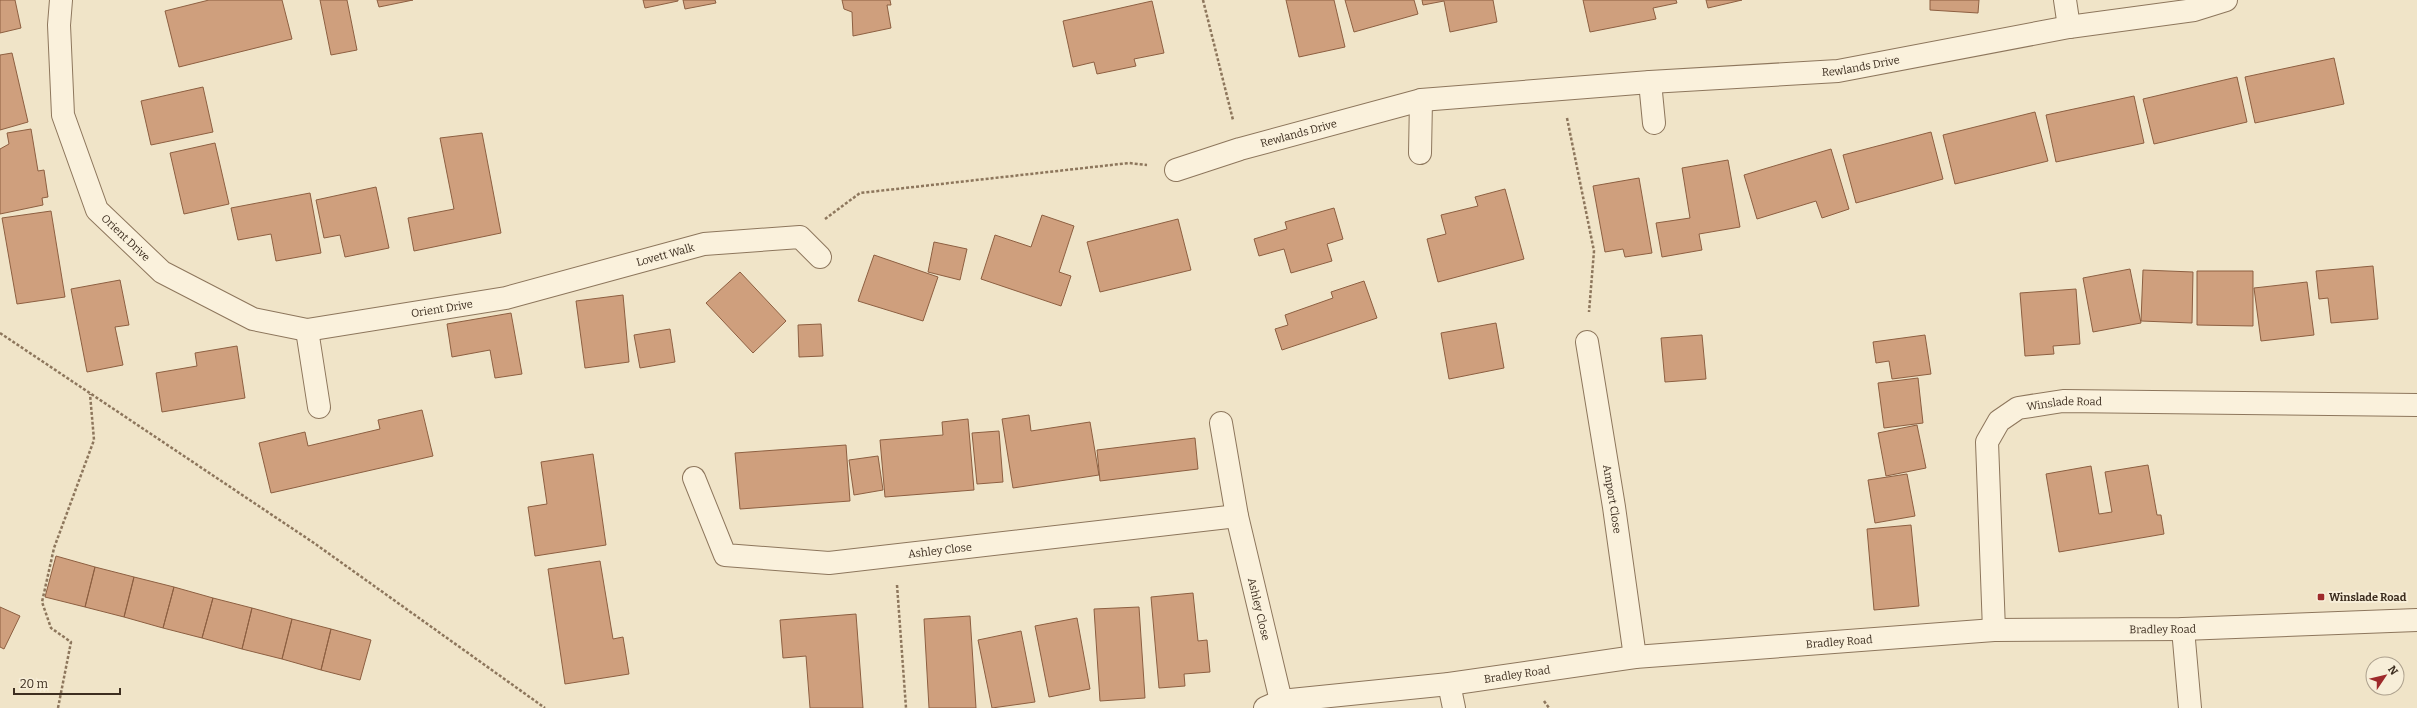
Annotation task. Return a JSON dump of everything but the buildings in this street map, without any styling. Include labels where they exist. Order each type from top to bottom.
[{"type":"street","name":"Orient Drive","points":[[61,0],[59,25],[64,115],[98,210],[162,272],[253,319],[307,330],[506,298]]},
{"type":"street","points":[[2065,0],[2069,27]]},
{"type":"street","name":"Rewlands Drive","points":[[1176,170],[1240,149],[1421,100],[1561,88],[1838,71],[2069,27],[2226,0]]},
{"type":"street","points":[[1650,82],[1654,123]]},
{"type":"street","points":[[1420,153],[1421,100]]},
{"type":"street","points":[[800,237],[820,256]]},
{"type":"street","name":"Lovett Walk","points":[[506,298],[704,244],[800,237]]},
{"type":"street","points":[[307,330],[319,407]]},
{"type":"street","name":"Amport Close","points":[[1587,342],[1614,507],[1635,657]]},
{"type":"street","name":"Winslade Road","points":[[1994,630],[1987,442],[1999,421],[2018,408],[2063,401],[2417,405]]},
{"type":"street","name":"Ashley Close","points":[[1221,423],[1273,705]]},
{"type":"street","name":"Ashley Close","points":[[694,478],[726,555],[830,563],[1237,516]]},
{"type":"street","name":"Bradley Road","points":[[1273,705],[1448,684],[1635,657],[1994,630],[2183,629],[2417,620]]},
{"type":"street","points":[[2183,629],[2190,708]]},
{"type":"street","points":[[1448,684],[1454,708]]},
{"type":"path","points":[[1203,0],[1240,149]]},
{"type":"path","points":[[1561,88],[1594,251],[1587,342]]},
{"type":"path","points":[[800,237],[860,193],[1129,163],[1176,170]]},
{"type":"path","points":[[0,333],[314,543],[545,708]]},
{"type":"path","points":[[58,708],[71,642],[51,628],[42,602],[54,548],[94,440],[90,393]]},
{"type":"path","points":[[895,555],[906,708]]},
{"type":"place","name":"Winslade Road","points":[[2321,597]]}]
